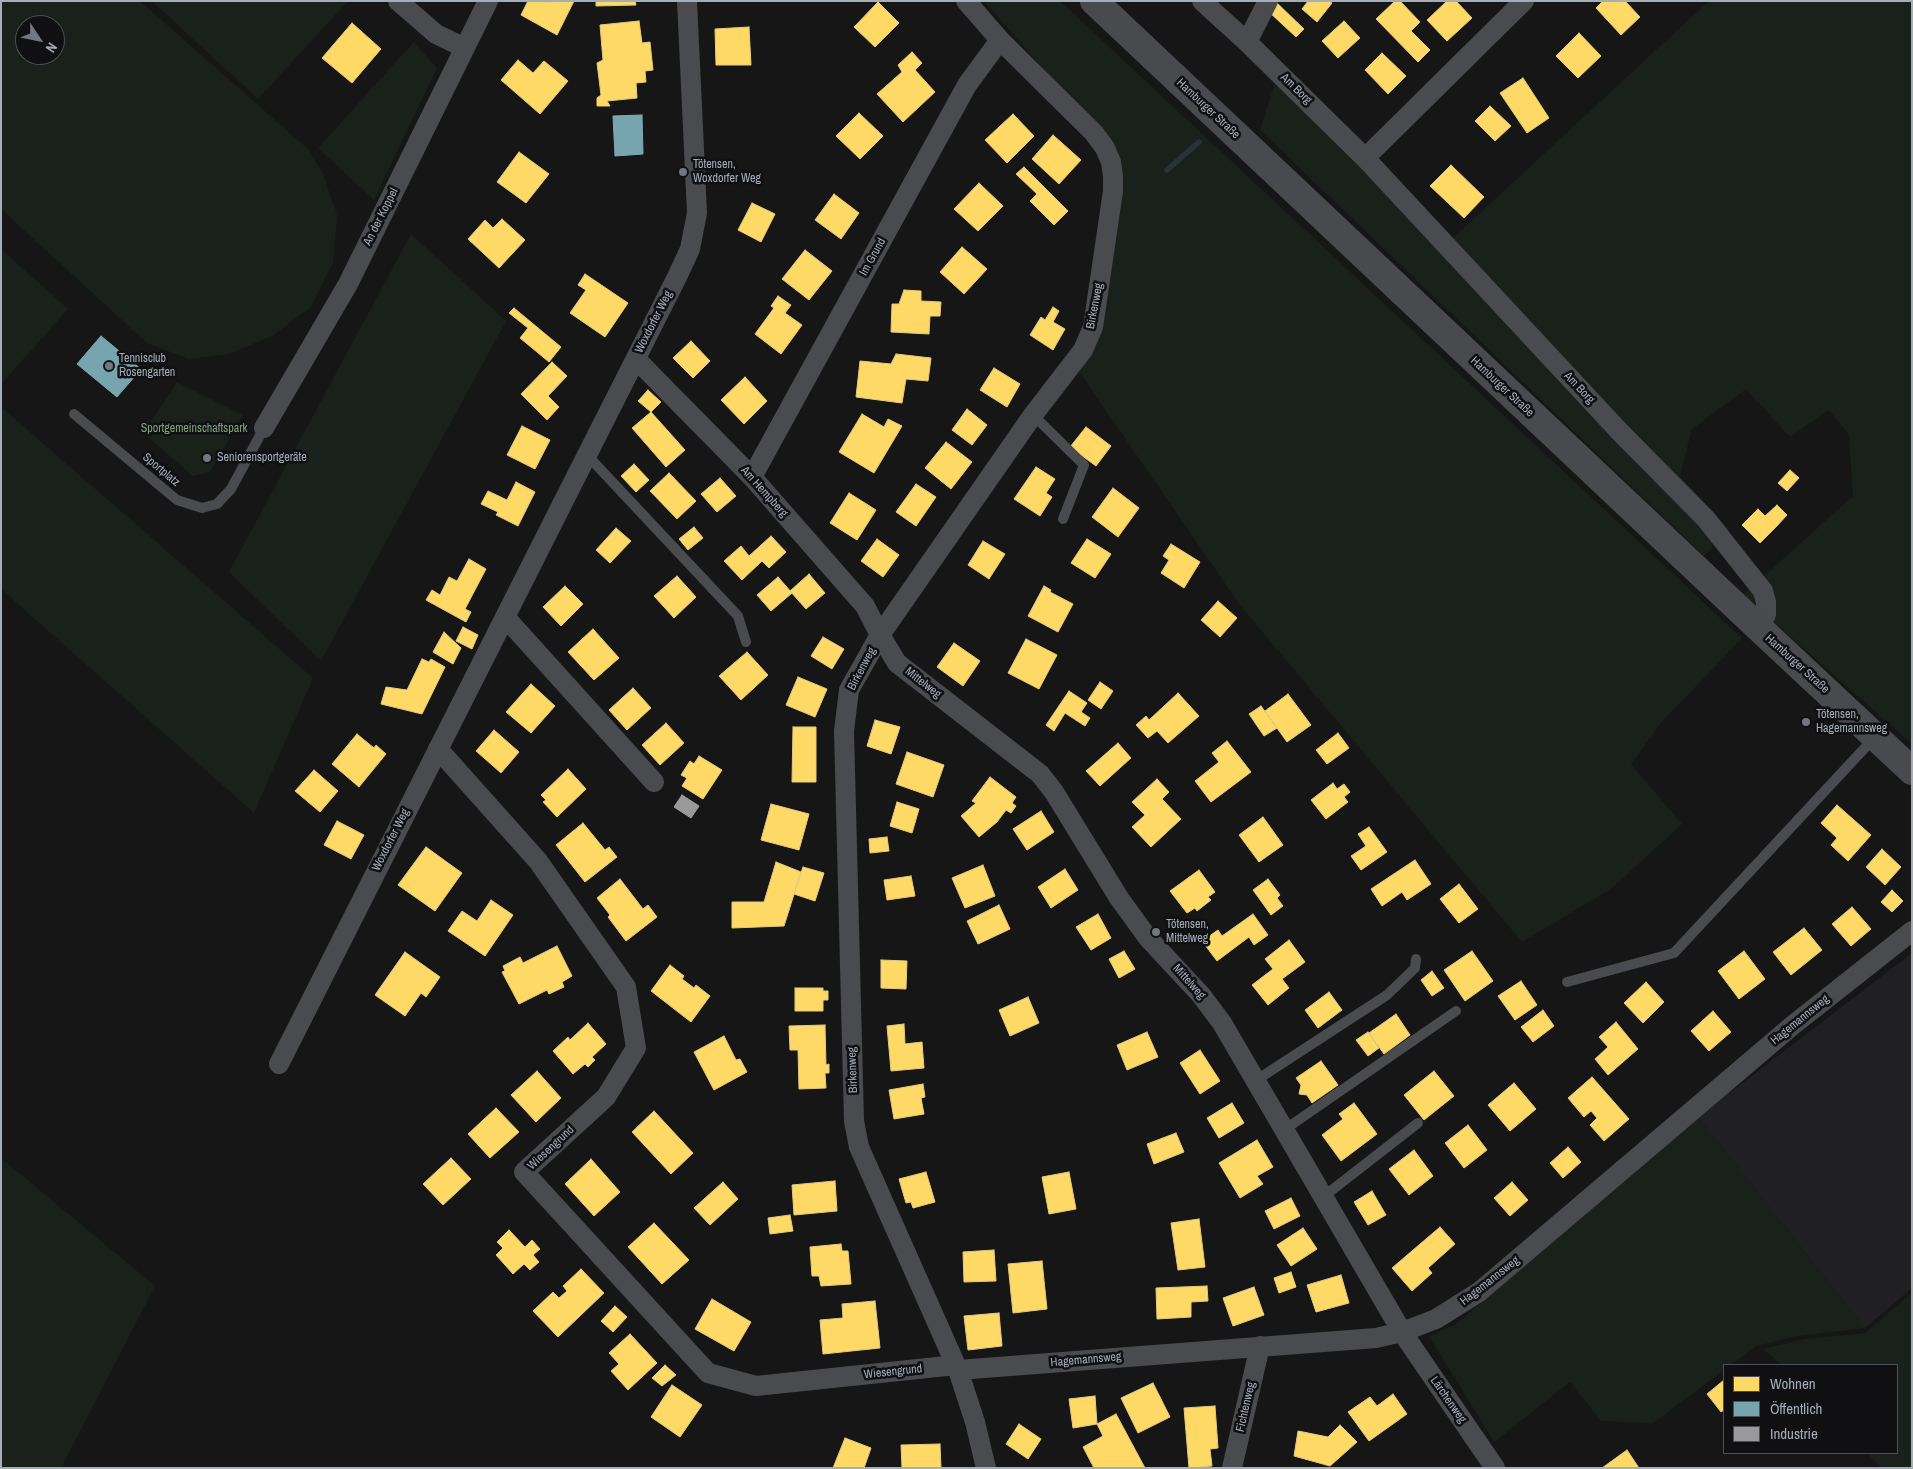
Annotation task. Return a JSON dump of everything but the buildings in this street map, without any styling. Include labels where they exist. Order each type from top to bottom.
[{"type":"main road","name":"Hamburger Straße","points":[[1094,1],[1912,771]]},
{"type":"street","points":[[398,1],[436,34],[465,48]]},
{"type":"street","name":"An der Koppel","points":[[264,428],[348,284],[488,1]]},
{"type":"street","name":"Woxdorfer Weg","points":[[279,1064],[690,249],[697,213],[687,1]]},
{"type":"street","name":"Birkenweg","points":[[966,1],[1000,40],[1094,133],[1105,148],[1111,162],[1113,176],[1113,191],[1093,327],[1083,350],[1033,415],[880,635],[849,690],[844,731],[854,1121],[859,1147],[957,1367],[975,1422],[986,1468]]},
{"type":"street","name":"Am Borg","points":[[1202,1],[1247,42],[1366,158],[1620,432],[1706,519],[1763,591],[1766,602],[1766,614],[1760,629]]},
{"type":"street","points":[[1247,42],[1268,1]]},
{"type":"street","points":[[1366,158],[1524,1]]},
{"type":"street","name":"Im Grund","points":[[752,477],[967,85],[1000,40]]},
{"type":"street","name":"Am Hempberg","points":[[636,359],[752,477],[865,606],[880,635]]},
{"type":"street","points":[[505,617],[654,782]]},
{"type":"street","name":"Mittelweg","points":[[880,635],[897,663],[1040,774],[1054,792],[1119,898],[1148,938],[1201,994],[1222,1023],[1402,1332]]},
{"type":"street","name":"Wiesengrund","points":[[438,749],[538,861],[626,987],[636,1048],[606,1097],[524,1172],[708,1373],[756,1386],[957,1367]]},
{"type":"street","name":"Hagemannsweg","points":[[957,1367],[1376,1338],[1402,1332],[1436,1319],[1479,1292],[1793,1025],[1912,931]]},
{"type":"street","name":"Lärchenweg","points":[[1402,1332],[1495,1468]]},
{"type":"street","name":"Fichtenweg","points":[[1232,1468],[1260,1346]]},
{"type":"lane","name":"Sportplatz","points":[[74,414],[178,500],[202,508],[217,504],[231,489],[264,428]]},
{"type":"lane","points":[[1033,415],[1084,465],[1063,519]]},
{"type":"lane","points":[[587,455],[738,616],[746,642]]},
{"type":"lane","points":[[1567,982],[1674,953],[1876,737]]},
{"type":"lane","points":[[1255,1081],[1387,995],[1415,968],[1416,959]]},
{"type":"lane","points":[[1284,1130],[1456,1011]]},
{"type":"lane","points":[[1323,1197],[1418,1123]]},
{"type":"shaded area","points":[[1912,953],[1912,1288],[1865,1328],[1698,1117]]},
{"type":"green space","points":[[1,1],[140,1],[308,149],[323,174],[337,215],[333,262],[311,307],[272,336],[229,354],[189,359],[147,343],[1,209]]},
{"type":"green space","points":[[152,1],[348,1],[258,99]]},
{"type":"green space","points":[[984,1],[1060,1],[1742,638],[1661,723],[1631,764],[1682,824],[1612,888],[1522,942],[1240,605],[1078,370],[1113,148]]},
{"type":"green space","points":[[1709,1],[1912,1],[1912,744],[1743,595],[1853,496],[1849,435],[1829,410],[1790,437],[1746,389],[1692,429],[1680,476],[1729,529],[1704,556],[1260,130],[1278,73],[1453,238]]},
{"type":"green space","points":[[414,42],[437,68],[374,200],[318,148]]},
{"type":"green space","points":[[411,234],[506,321],[321,661],[229,572]]},
{"type":"green space","points":[[1,249],[68,309],[2,383],[1,382]]},
{"type":"green space","name":"Sportgemeinschaftspark","points":[[177,382],[243,415],[210,472],[193,476],[143,433]]},
{"type":"green space","points":[[1,407],[313,678],[254,813],[1,589]]},
{"type":"green space","points":[[1698,1117],[1865,1328],[1797,1336],[1756,1346],[1732,1364],[1723,1364],[1723,1371],[1653,1423],[1601,1421],[1570,1382],[1494,1442],[1429,1336],[1456,1324]]},
{"type":"green space","points":[[1,1158],[155,1286],[61,1468],[1,1468]]},
{"type":"green space","points":[[1912,1293],[1912,1468],[1881,1468],[1868,1454],[1898,1454],[1898,1364],[1781,1364],[1763,1349],[1805,1339],[1865,1333]]},
{"type":"waterway","points":[[1167,170],[1199,142]]},
{"type":"place","name":"Tötensen, Woxdorfer Weg","points":[[683,172]]},
{"type":"place","name":"Tennisclub Rosengarten","points":[[109,366]]},
{"type":"place","name":"Seniorensportgeräte","points":[[207,458]]},
{"type":"place","name":"Tötensen, Hagemannsweg","points":[[1806,722]]},
{"type":"place","name":"Tötensen, Mittelweg","points":[[1156,932]]}]
